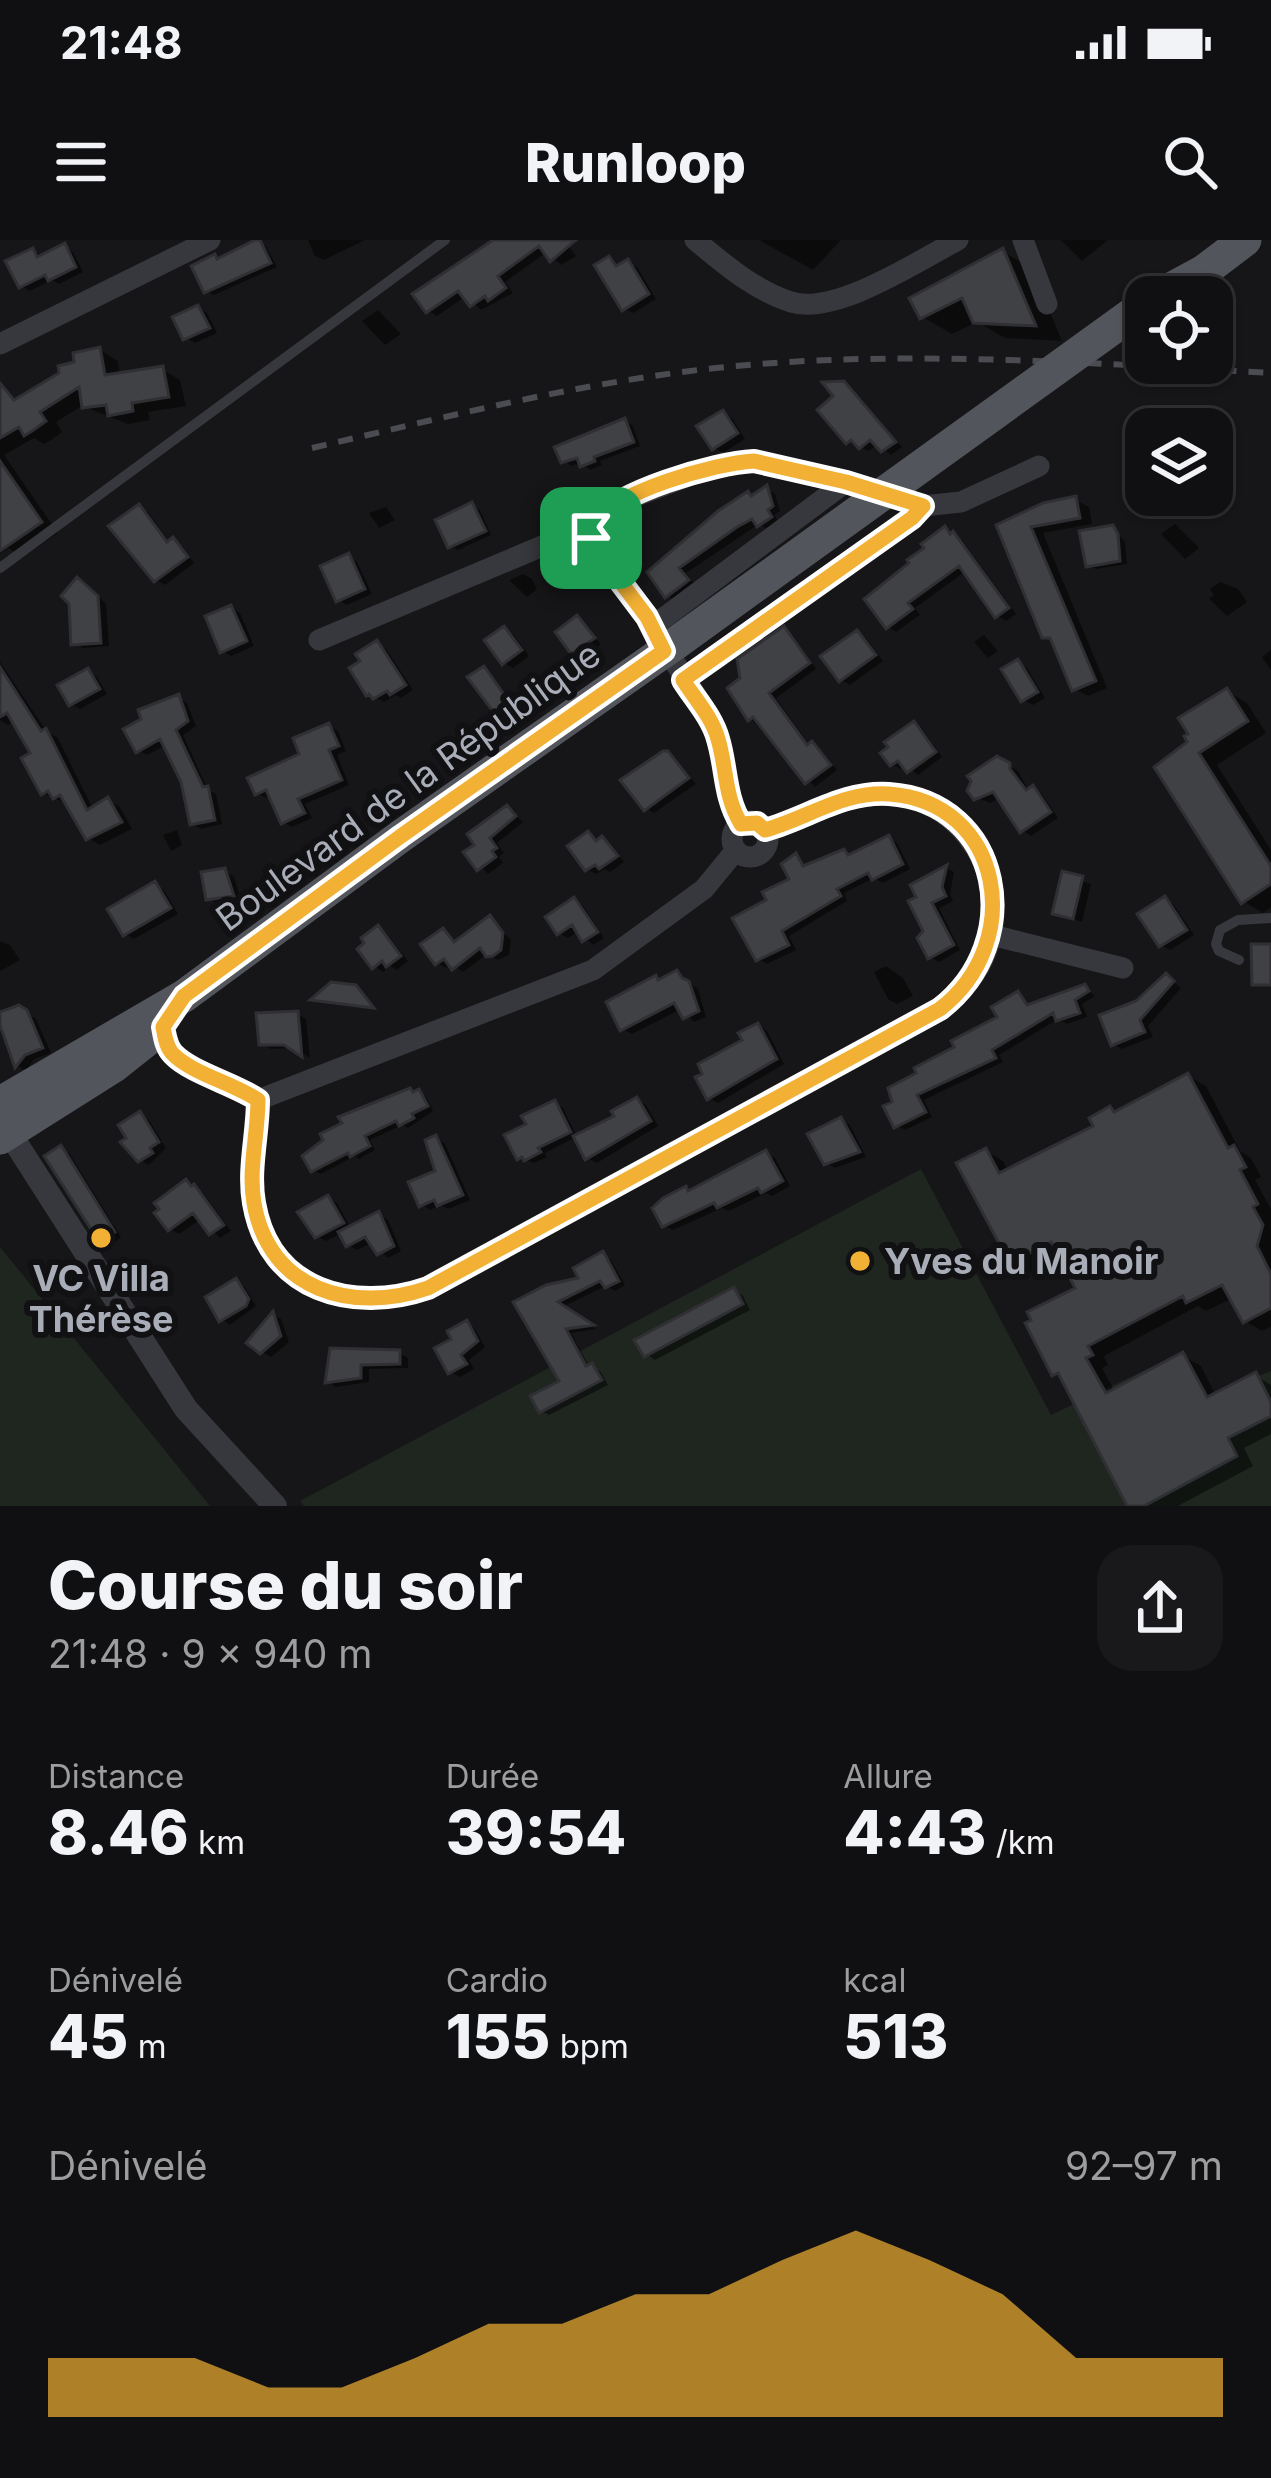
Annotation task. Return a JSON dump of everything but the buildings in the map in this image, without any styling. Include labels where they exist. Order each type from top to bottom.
[{"type":"main road","name":"Boulevard de la République","points":[[1180,276],[1220,240]]},
{"type":"main road","name":"Boulevard de la République","points":[[1195,276],[1245,240]]},
{"type":"main road","name":"Boulevard de la République","points":[[2,1123],[1125,320]]},
{"type":"main road","name":"Boulevard de la République","points":[[2,1123],[114,1066],[163,1027],[184,996]]},
{"type":"street","points":[[0,344],[210,240]]},
{"type":"street","points":[[695,240],[735,274],[794,304],[837,300],[958,240]]},
{"type":"street","points":[[1023,240],[1047,304]]},
{"type":"street","points":[[319,640],[590,526],[610,506],[723,463],[754,461],[923,506],[961,502],[1039,466]]},
{"type":"street","points":[[669,650],[846,482]]},
{"type":"street","points":[[669,650],[912,518],[923,506]]},
{"type":"street","points":[[590,526],[598,552],[669,650],[710,719],[728,803],[741,824]]},
{"type":"street","points":[[258,1100],[254,1203],[276,1254],[295,1274],[327,1293],[350,1299],[398,1298],[428,1288],[940,1009],[974,976],[992,935],[992,886],[966,833],[935,808],[908,797],[866,794],[830,803],[805,818],[765,830]]},
{"type":"street","points":[[757,823],[765,830],[767,842],[762,851],[746,856],[736,850],[732,836],[741,824],[757,823]]},
{"type":"street","points":[[258,1100],[578,978],[704,889],[736,850]]},
{"type":"street","points":[[992,935],[1123,968]]},
{"type":"street","points":[[163,1027],[168,1049],[177,1058],[258,1100]]},
{"type":"street","points":[[2,1123],[186,1409],[275,1506]]},
{"type":"lane","points":[[0,568],[446,240]]},
{"type":"lane","points":[[1239,960],[1219,951],[1220,930],[1238,920],[1271,918]]},
{"type":"shaded area","name":"Yves du Manoir","points":[[921,1169],[1051,1415],[1183,1352],[1207,1397],[1271,1371],[1271,1506],[304,1506],[300,1501]]},
{"type":"shaded area","points":[[0,1247],[210,1506],[0,1506]]},
{"type":"railway","points":[[312,448],[591,386],[760,364],[950,359],[1271,373]]},
{"type":"place","name":"VC Villa Thérèse","points":[[101,1238]]},
{"type":"place","name":"Yves du Manoir","points":[[860,1261]]},
{"type":"route","points":[[754,461],[923,506],[683,680],[710,719],[728,803],[741,824],[752,821],[765,830],[805,818],[843,798],[866,794],[908,797],[954,821],[980,854],[992,886],[992,935],[986,954],[974,976],[940,1009],[428,1288],[378,1301],[327,1293],[295,1274],[261,1228],[252,1174],[258,1100],[177,1058],[168,1049],[163,1027],[184,996],[664,651],[653,626],[591,538],[590,526],[610,506],[723,463],[754,461]]}]
